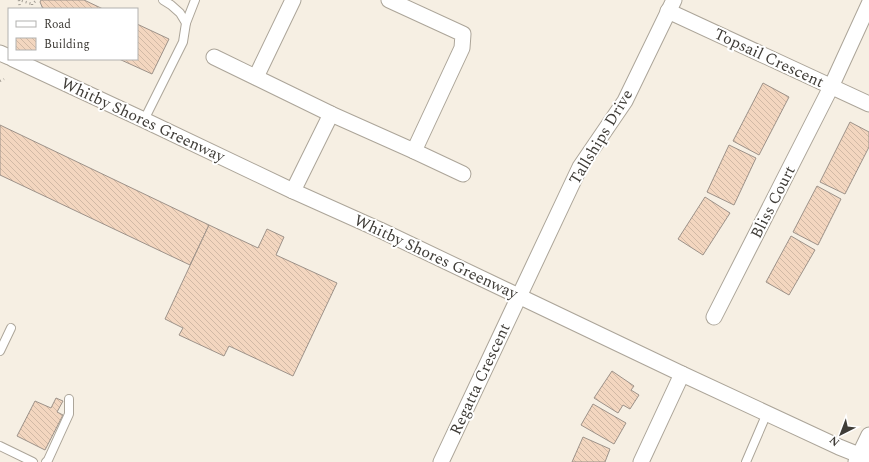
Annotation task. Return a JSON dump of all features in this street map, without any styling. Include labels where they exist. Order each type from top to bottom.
[{"type":"street","points":[[256,77],[292,0]]},
{"type":"street","points":[[389,0],[463,34],[462,48],[414,151]]},
{"type":"street","name":"Bliss Court","points":[[714,317],[831,87],[869,4]]},
{"type":"street","name":"Topsail Crescent","points":[[671,6],[831,87],[869,104]]},
{"type":"street","name":"Tallships Drive","points":[[518,296],[580,166],[625,101],[671,6]]},
{"type":"street","points":[[214,57],[331,114],[463,174]]},
{"type":"street","name":"Whitby Shores Greenway","points":[[15,60],[293,191],[380,230],[682,374],[839,446],[862,459],[869,435]]},
{"type":"street","points":[[293,191],[331,114]]},
{"type":"street","name":"Regatta Crescent","points":[[441,462],[518,296]]},
{"type":"street","points":[[641,462],[682,374]]},
{"type":"lane","points":[[163,0],[180,13],[186,23]]},
{"type":"lane","points":[[144,120],[183,42],[186,23],[195,0]]},
{"type":"lane","points":[[0,351],[11,328]]},
{"type":"lane","points":[[46,462],[69,414],[69,399]]},
{"type":"lane","points":[[746,462],[767,413]]},
{"type":"lane","points":[[0,446],[33,462]]},
{"type":"path","points":[[20,8],[19,0],[32,4]]},
{"type":"path","points":[[32,4],[37,0]]},
{"type":"path","points":[[0,81],[4,78]]},
{"type":"building","points":[[41,0],[84,0],[101,8],[43,8],[40,2]]},
{"type":"building","points":[[138,24],[169,39],[152,74],[121,60],[138,60]]},
{"type":"building","points":[[763,83],[789,97],[759,155],[733,141]]},
{"type":"building","points":[[850,122],[869,132],[869,147],[845,194],[820,182]]},
{"type":"building","points":[[0,125],[209,225],[190,265],[0,175]]},
{"type":"building","points":[[729,145],[756,158],[734,205],[707,192]]},
{"type":"building","points":[[817,186],[841,199],[818,245],[793,232]]},
{"type":"building","points":[[705,197],[730,213],[703,255],[678,239]]},
{"type":"building","points":[[209,225],[258,248],[267,229],[284,237],[276,255],[337,283],[293,376],[229,346],[224,356],[179,335],[183,328],[165,319]]},
{"type":"building","points":[[791,236],[815,250],[789,295],[766,282]]},
{"type":"building","points":[[612,371],[634,386],[631,390],[639,395],[630,409],[623,405],[618,413],[594,398]]},
{"type":"building","points":[[56,398],[63,401],[57,412],[63,415],[45,450],[17,436],[35,401],[51,408]]},
{"type":"building","points":[[593,404],[626,423],[614,444],[581,425]]},
{"type":"building","points":[[583,437],[610,449],[605,462],[572,462]]}]
